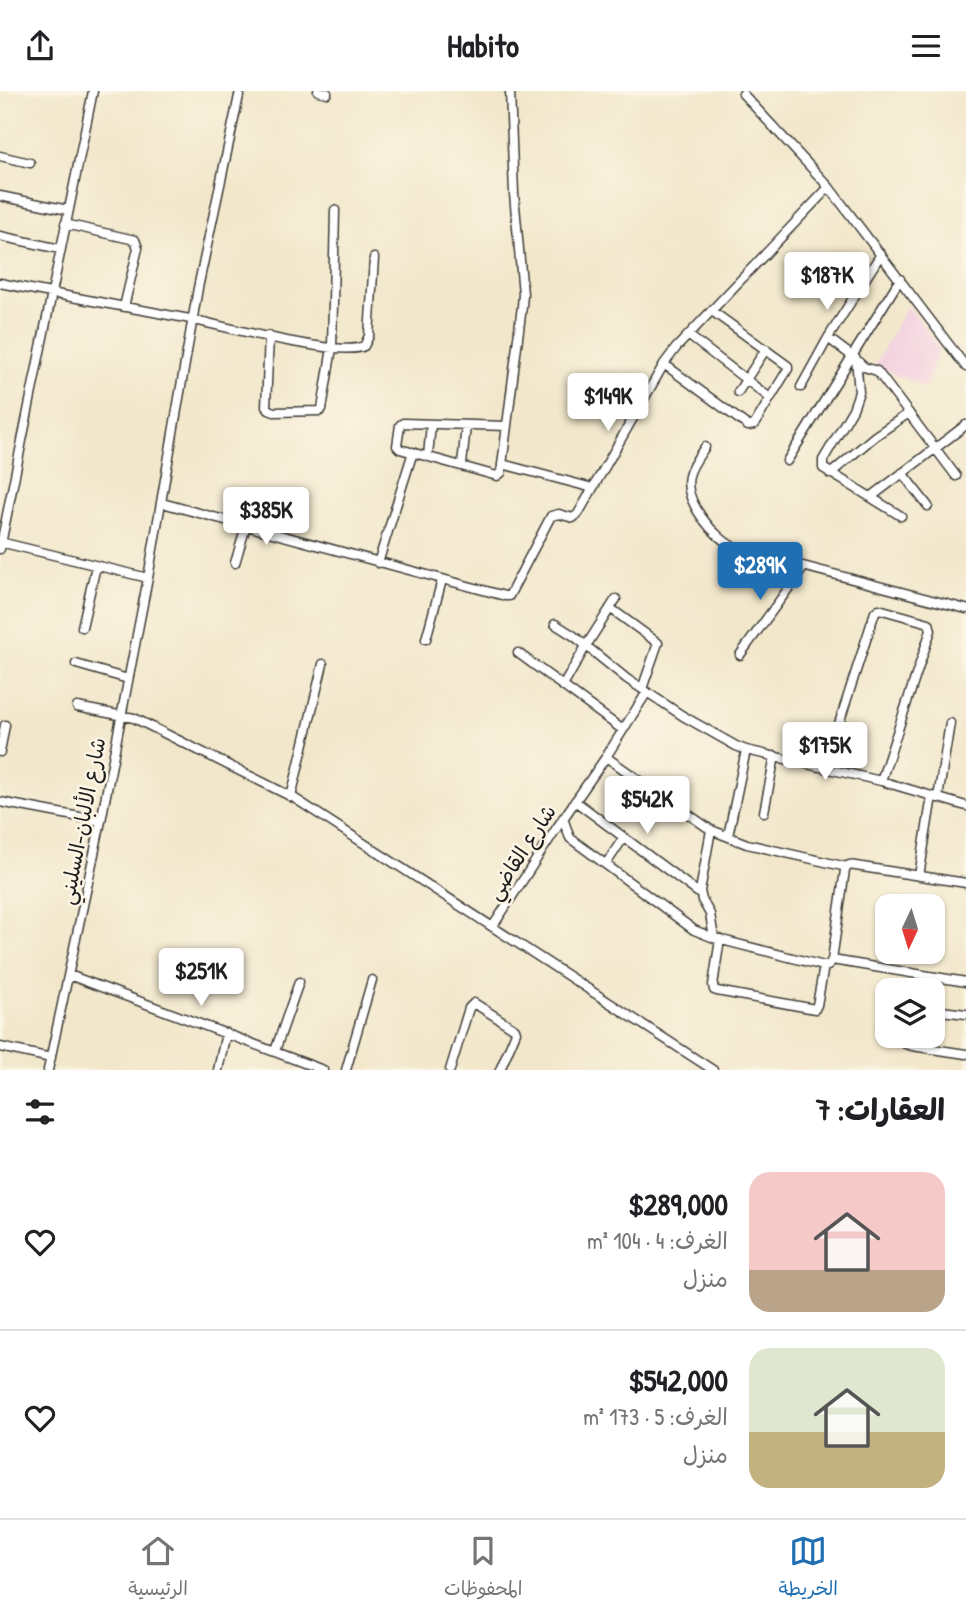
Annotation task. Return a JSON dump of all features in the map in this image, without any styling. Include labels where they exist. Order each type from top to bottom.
[{"type":"street","points":[[93,91],[0,545],[148,578]]},
{"type":"street","name":"شارع الألبان-السليني","points":[[48,1070],[101,821],[162,503],[192,320],[240,91]]},
{"type":"street","points":[[508,426],[403,423],[400,425],[398,448],[497,476],[501,473],[508,426],[523,295],[514,194],[510,91]]},
{"type":"street","points":[[743,94],[829,187],[966,367]]},
{"type":"street","points":[[0,156],[30,163]]},
{"type":"street","points":[[162,503],[509,596],[551,516],[576,516],[664,365],[688,335],[829,187]]},
{"type":"street","points":[[0,196],[68,210]]},
{"type":"street","points":[[269,336],[266,407],[274,412],[320,411],[332,348],[335,210]]},
{"type":"street","points":[[65,224],[131,238],[137,243],[124,307]]},
{"type":"street","points":[[0,236],[60,249]]},
{"type":"street","points":[[801,387],[828,338],[881,254]]},
{"type":"street","points":[[0,283],[332,348],[354,349],[365,346],[367,341],[374,258]]},
{"type":"street","points":[[788,461],[854,358],[900,279]]},
{"type":"street","points":[[664,365],[748,426],[754,425],[788,367],[712,311]]},
{"type":"street","points":[[688,335],[770,398]]},
{"type":"street","points":[[828,338],[867,369],[877,371],[956,476]]},
{"type":"street","points":[[738,392],[766,349]]},
{"type":"street","points":[[854,358],[859,392],[853,409],[822,463],[825,470],[901,516]]},
{"type":"street","points":[[831,474],[875,436],[909,413]]},
{"type":"street","points":[[428,456],[430,424]]},
{"type":"street","points":[[462,465],[466,425]]},
{"type":"street","points":[[871,497],[966,425]]},
{"type":"street","points":[[705,447],[690,471],[688,493],[714,533],[726,544],[804,567],[966,608]]},
{"type":"street","points":[[379,563],[413,452]]},
{"type":"street","points":[[502,464],[593,488]]},
{"type":"street","points":[[902,473],[928,506]]},
{"type":"street","points":[[236,563],[246,526]]},
{"type":"street","points":[[82,627],[96,566]]},
{"type":"street","points":[[740,655],[804,567]]},
{"type":"street","points":[[426,639],[442,580]]},
{"type":"street","points":[[563,686],[616,599]]},
{"type":"street","name":"شارع القاضي","points":[[493,926],[606,757],[644,691],[659,643],[610,608]]},
{"type":"street","points":[[825,767],[875,612],[879,609],[931,625],[881,781]]},
{"type":"street","points":[[555,624],[644,691],[716,736],[746,750],[881,781],[966,806]]},
{"type":"street","points":[[518,653],[623,730]]},
{"type":"street","points":[[76,664],[128,678]]},
{"type":"street","points":[[291,797],[323,664]]},
{"type":"street","points":[[77,707],[134,718],[291,797],[713,1070]]},
{"type":"street","points":[[919,876],[950,723]]},
{"type":"street","points":[[0,752],[5,725]]},
{"type":"street","points":[[728,836],[746,750]]},
{"type":"street","points":[[764,812],[775,756]]},
{"type":"street","points":[[606,757],[711,830],[747,844],[847,867],[853,865],[966,881]]},
{"type":"street","points":[[576,800],[701,894],[717,939],[714,990],[815,1009],[824,966]]},
{"type":"street","points":[[0,802],[101,821]]},
{"type":"street","points":[[563,818],[570,838],[694,930],[717,939],[824,966],[828,966],[832,960],[847,867]]},
{"type":"street","points":[[701,894],[711,830]]},
{"type":"street","points":[[606,865],[624,837]]},
{"type":"street","points":[[832,960],[966,982]]},
{"type":"street","points":[[69,975],[323,1070]]},
{"type":"street","points":[[346,1070],[372,981]]},
{"type":"street","points":[[275,1051],[299,982]]},
{"type":"street","points":[[451,1070],[469,1008],[474,1003],[515,1029],[500,1070]]},
{"type":"street","points":[[945,1011],[966,1014]]},
{"type":"street","points":[[218,1070],[226,1033]]},
{"type":"street","points":[[0,1047],[51,1058]]},
{"type":"street","points":[[926,1048],[966,1054]]},
{"type":"shaded area","points":[[907,305],[940,348],[925,387],[875,366]]}]
